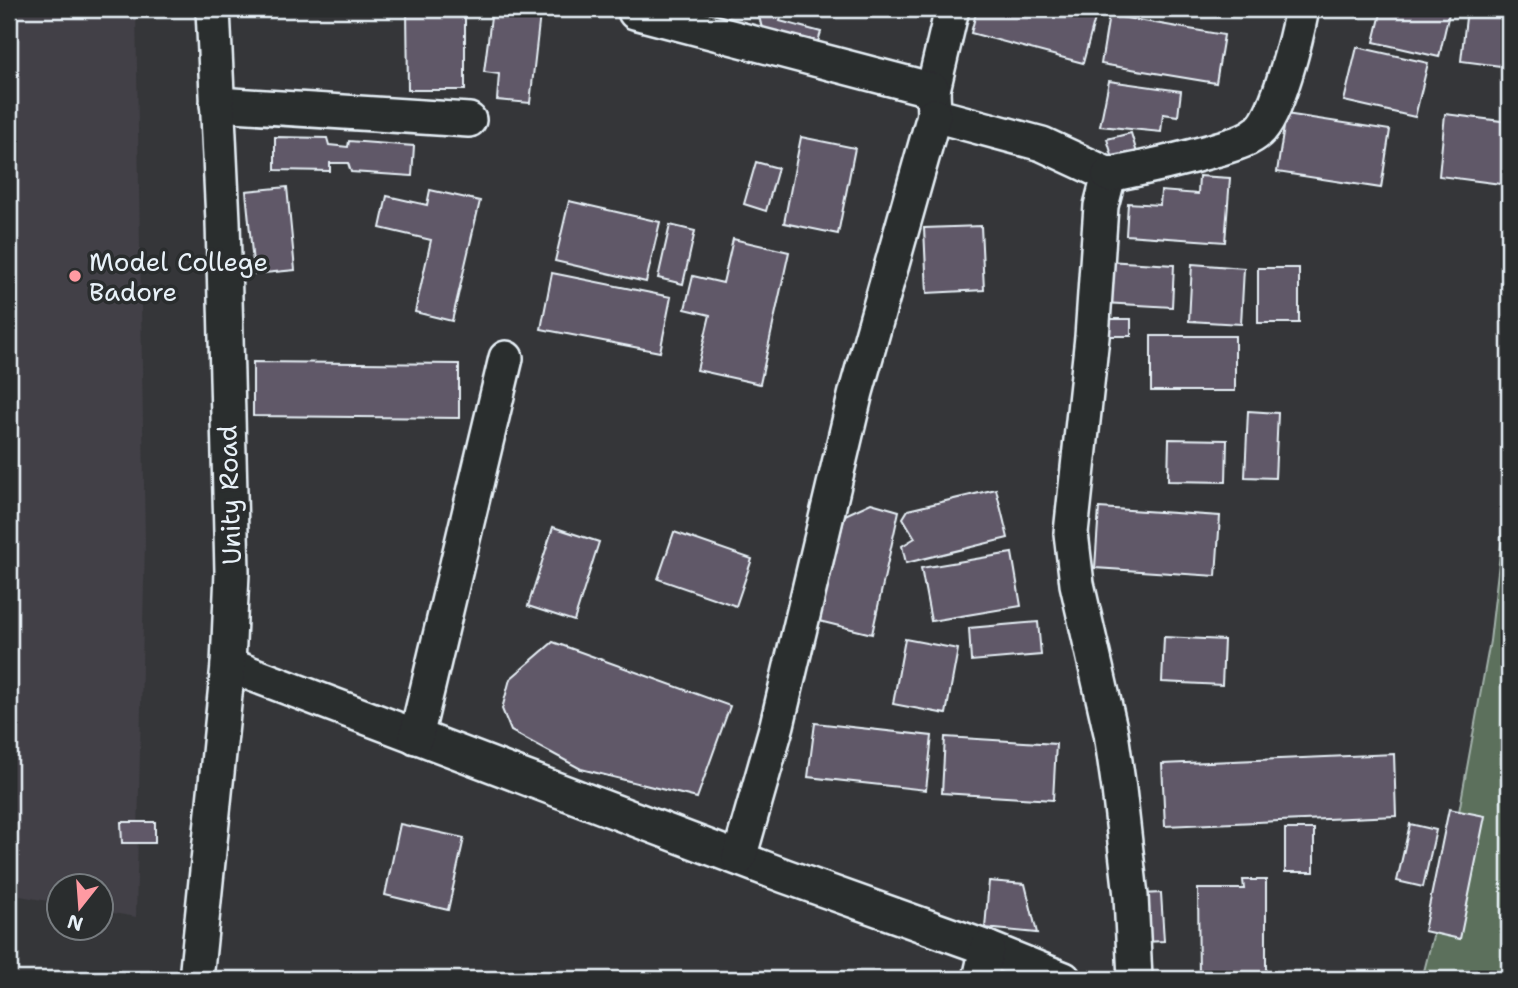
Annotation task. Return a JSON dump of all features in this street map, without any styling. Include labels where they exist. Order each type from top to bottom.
[{"type":"street","name":"Unity Road","points":[[196,979],[228,665],[232,572],[223,221],[212,9]]},
{"type":"street","points":[[739,858],[777,725],[856,392],[933,102],[952,9]]},
{"type":"street","points":[[635,12],[933,102],[1042,144],[1109,175],[1183,160],[1238,143],[1260,131],[1284,78],[1302,9]]},
{"type":"street","points":[[217,104],[469,120]]},
{"type":"street","points":[[1109,175],[1101,206],[1092,338],[1071,533],[1077,584],[1108,721],[1119,789],[1132,897],[1135,979]]},
{"type":"street","points":[[416,737],[506,358]]},
{"type":"street","points":[[228,665],[739,858],[984,964],[1064,979]]},
{"type":"shaded area","name":"Model College Badore","points":[[9,9],[136,9],[145,542],[136,917],[116,913],[116,872],[46,872],[46,901],[9,894]]},
{"type":"green space","points":[[1509,475],[1509,979],[1422,979],[1445,889],[1490,641]]},
{"type":"building","points":[[407,9],[465,9],[465,90],[408,90]]},
{"type":"building","points":[[492,9],[540,14],[530,103],[497,100],[499,74],[484,72]]},
{"type":"building","points":[[761,9],[784,9],[780,21],[821,32],[815,51],[764,37],[759,16]]},
{"type":"building","points":[[977,9],[1097,11],[1083,63],[971,33]]},
{"type":"building","points":[[1382,9],[1450,9],[1439,57],[1374,42]]},
{"type":"building","points":[[1467,9],[1509,9],[1509,67],[1461,61]]},
{"type":"building","points":[[1109,15],[1224,35],[1216,83],[1101,64]]},
{"type":"building","points":[[1357,47],[1428,63],[1415,117],[1344,101]]},
{"type":"building","points":[[1109,81],[1181,91],[1178,116],[1163,114],[1161,132],[1100,126]]},
{"type":"building","points":[[1286,114],[1390,130],[1381,188],[1277,172]]},
{"type":"building","points":[[1445,114],[1509,122],[1509,185],[1439,176]]},
{"type":"building","points":[[1131,133],[1137,153],[1113,159],[1107,139]]},
{"type":"building","points":[[275,137],[327,138],[329,145],[348,147],[349,141],[414,146],[412,176],[351,172],[348,163],[330,163],[330,171],[275,170]]},
{"type":"building","points":[[801,137],[855,148],[838,234],[784,223]]},
{"type":"building","points":[[756,162],[778,168],[766,211],[744,204]]},
{"type":"building","points":[[1199,176],[1230,178],[1225,242],[1126,235],[1128,203],[1160,205],[1161,191],[1198,194]]},
{"type":"building","points":[[287,187],[295,270],[254,274],[246,191]]},
{"type":"building","points":[[430,190],[480,201],[452,321],[415,312],[431,240],[380,228],[387,196],[427,205]]},
{"type":"building","points":[[569,201],[660,222],[646,282],[555,261]]},
{"type":"building","points":[[670,225],[695,231],[683,284],[658,278]]},
{"type":"building","points":[[981,226],[984,290],[927,293],[924,228]]},
{"type":"building","points":[[733,239],[789,252],[760,384],[697,370],[710,315],[685,309],[693,276],[723,283]]},
{"type":"building","points":[[1106,261],[1174,265],[1172,307],[1104,303]]},
{"type":"building","points":[[1192,264],[1244,268],[1241,324],[1189,321]]},
{"type":"building","points":[[1258,268],[1299,268],[1299,323],[1258,323]]},
{"type":"building","points":[[552,273],[671,297],[660,352],[541,329]]},
{"type":"building","points":[[1099,319],[1131,319],[1131,336],[1099,336]]},
{"type":"building","points":[[1151,336],[1235,336],[1235,391],[1151,391]]},
{"type":"building","points":[[253,362],[459,364],[459,418],[253,416]]},
{"type":"building","points":[[1248,411],[1278,413],[1275,478],[1245,477]]},
{"type":"building","points":[[1169,439],[1227,440],[1226,482],[1168,481]]},
{"type":"building","points":[[996,489],[1008,538],[906,563],[902,546],[915,538],[903,518],[908,510]]},
{"type":"building","points":[[871,503],[899,511],[872,634],[819,621],[845,515]]},
{"type":"building","points":[[1099,508],[1220,516],[1216,576],[1095,568]]},
{"type":"building","points":[[553,527],[599,542],[574,621],[528,606]]},
{"type":"building","points":[[674,532],[752,559],[736,606],[658,579]]},
{"type":"building","points":[[1012,553],[1021,606],[931,621],[921,568]]},
{"type":"building","points":[[1038,622],[1041,655],[971,661],[969,628]]},
{"type":"building","points":[[1164,637],[1224,640],[1222,685],[1162,682]]},
{"type":"building","points":[[905,639],[958,649],[946,714],[893,704]]},
{"type":"building","points":[[553,642],[730,706],[697,798],[581,769],[511,731],[502,709],[510,679]]},
{"type":"building","points":[[815,723],[932,736],[926,790],[808,777]]},
{"type":"building","points":[[945,737],[1056,744],[1053,800],[942,793]]},
{"type":"building","points":[[1394,754],[1396,816],[1165,826],[1162,764]]},
{"type":"building","points":[[1449,809],[1485,816],[1460,939],[1424,931]]},
{"type":"building","points":[[121,822],[155,822],[155,843],[122,843]]},
{"type":"building","points":[[400,824],[464,838],[448,910],[385,895]]},
{"type":"building","points":[[1410,824],[1436,830],[1423,887],[1397,881]]},
{"type":"building","points":[[1285,829],[1314,829],[1314,872],[1285,872]]},
{"type":"building","points":[[1243,880],[1266,880],[1266,979],[1199,979],[1198,889],[1244,889]]},
{"type":"building","points":[[989,881],[1025,884],[1037,933],[985,928]]},
{"type":"building","points":[[1161,893],[1164,941],[1145,942],[1142,894]]},
{"type":"building","points":[[815,974],[838,979],[814,979]]},
{"type":"place","name":"Model College Badore","points":[[75,276]]}]
